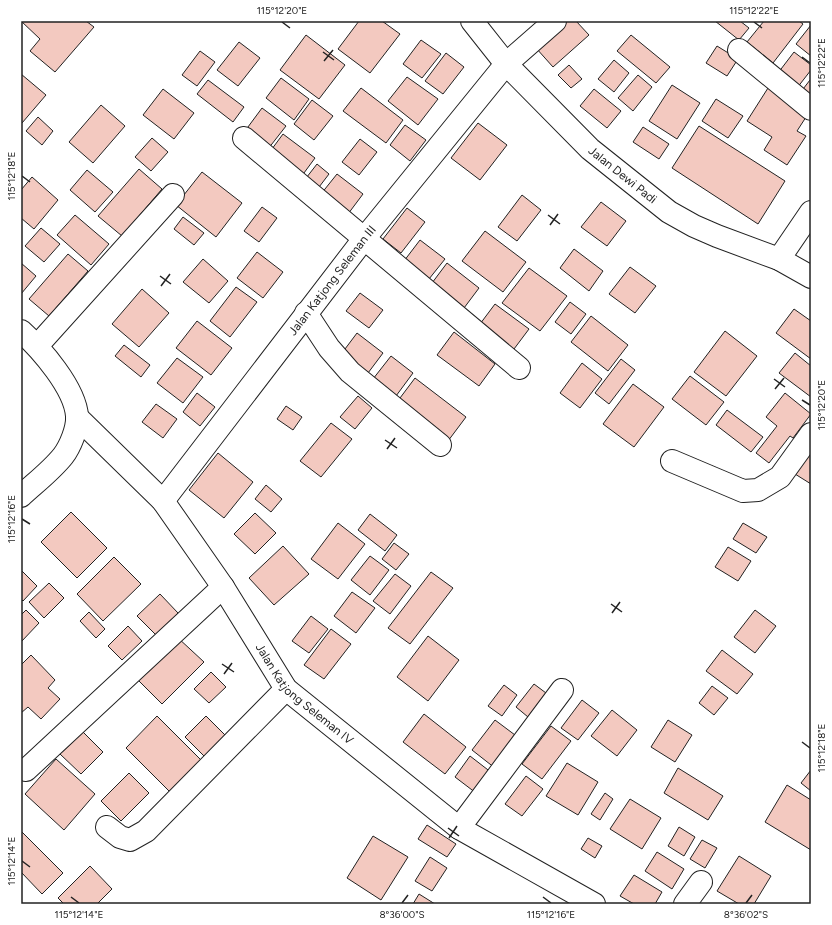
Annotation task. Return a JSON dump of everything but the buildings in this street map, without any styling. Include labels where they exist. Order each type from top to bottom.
[{"type":"street","name":"Jalan Dewi Padi","points":[[472,21],[506,64],[590,150],[669,212],[700,229],[779,259],[811,277]]},
{"type":"street","name":"Jalan Katjong Seleman III","points":[[163,501],[363,240],[506,64],[555,21]]},
{"type":"street","points":[[739,50],[811,109]]},
{"type":"street","points":[[244,138],[363,240],[519,368]]},
{"type":"street","points":[[38,346],[173,195]]},
{"type":"street","points":[[779,259],[811,212]]},
{"type":"street","points":[[306,313],[329,348],[350,372],[440,445]]},
{"type":"street","points":[[21,331],[38,346],[66,387],[73,400],[77,417],[73,436],[63,456],[21,496]]},
{"type":"street","name":"Jalan Katjong Seleman IV","points":[[77,417],[163,501],[223,587],[286,689],[459,828],[594,904]]},
{"type":"street","points":[[672,462],[743,491],[758,490],[780,477],[811,434]]},
{"type":"street","points":[[26,770],[223,587]]},
{"type":"street","points":[[107,827],[120,837],[130,840],[146,831],[286,689]]},
{"type":"street","points":[[459,828],[562,690]]},
{"type":"street","points":[[685,904],[701,882]]}]
